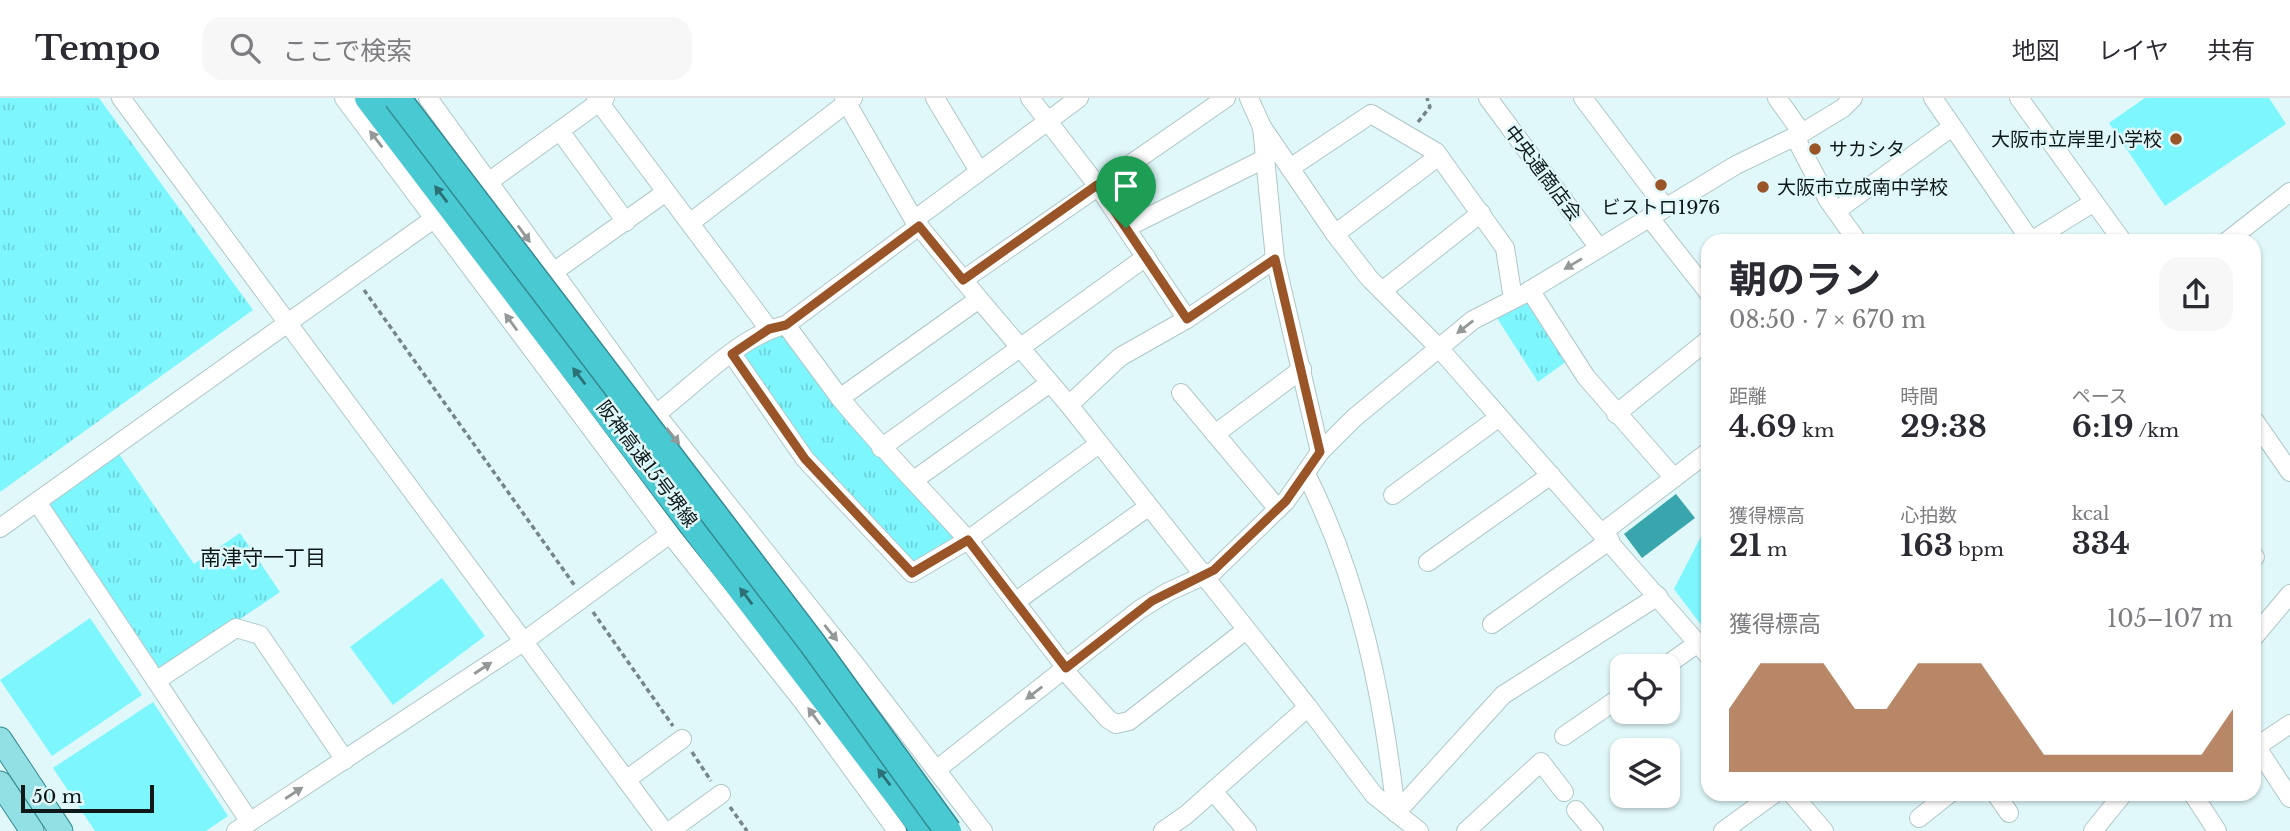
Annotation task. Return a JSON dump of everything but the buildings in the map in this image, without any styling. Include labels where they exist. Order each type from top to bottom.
[{"type":"highway","name":"阪神高速15号堺線","points":[[368,98],[925,831]]},
{"type":"highway","name":"阪神高速15号堺線","points":[[397,98],[812,643],[948,831]]},
{"type":"main road","points":[[0,739],[61,831]]},
{"type":"main road","points":[[0,783],[32,831]]},
{"type":"street","points":[[121,98],[286,324],[626,780],[667,831],[720,794]]},
{"type":"street","points":[[344,98],[670,534],[804,703],[897,831]]},
{"type":"street","points":[[428,98],[656,414],[982,831]]},
{"type":"street","points":[[934,98],[979,171]]},
{"type":"street","points":[[1030,98],[1049,119],[1097,185],[1187,319]]},
{"type":"street","points":[[656,414],[732,354],[777,327],[917,223],[979,171],[1079,98]]},
{"type":"street","points":[[963,280],[1226,98]]},
{"type":"street","points":[[1249,98],[1262,127],[1335,234],[1382,291],[1439,348],[1701,647]]},
{"type":"street","name":"中央通商店会","points":[[1488,98],[1599,248]]},
{"type":"street","points":[[1583,98],[1665,208]]},
{"type":"street","points":[[1777,98],[1799,135],[1836,211],[1852,234]]},
{"type":"street","points":[[936,770],[1152,601],[1214,570],[1278,509],[1320,452],[1370,402],[1473,320],[1530,290],[1736,164],[1799,135],[1843,108],[1853,98]]},
{"type":"street","points":[[1933,98],[2026,234]]},
{"type":"street","points":[[2019,98],[2117,234]]},
{"type":"street","points":[[690,223],[849,99],[917,223],[1069,405],[1202,577],[1308,707],[1374,795],[1419,831]]},
{"type":"street","points":[[487,183],[600,100],[690,223],[881,448],[968,540],[1065,669],[1099,711],[1116,724],[1137,715],[1246,630]]},
{"type":"street","points":[[1290,168],[1371,114],[1407,135],[1439,156],[1505,248],[1513,299]]},
{"type":"street","points":[[1262,127],[1275,259],[1320,452]]},
{"type":"street","points":[[1836,211],[1952,127]]},
{"type":"street","points":[[560,131],[626,222]]},
{"type":"street","points":[[1335,234],[1439,156]]},
{"type":"street","points":[[1126,228],[1266,158]]},
{"type":"street","points":[[552,273],[666,192]]},
{"type":"street","points":[[2236,234],[2290,192]]},
{"type":"street","points":[[2042,234],[2094,202]]},
{"type":"street","points":[[1382,291],[1481,214]]},
{"type":"street","points":[[1649,217],[1701,283]]},
{"type":"street","points":[[0,528],[435,218]]},
{"type":"street","points":[[881,448],[1146,257]]},
{"type":"street","points":[[1069,405],[1120,357],[1187,319],[1275,259]]},
{"type":"street","points":[[1530,290],[1587,377],[1616,414],[1674,478]]},
{"type":"street","points":[[840,398],[979,299]]},
{"type":"street","points":[[1616,414],[1701,346]]},
{"type":"street","points":[[732,354],[805,459],[912,573],[968,540],[1099,444]]},
{"type":"street","points":[[1215,434],[1302,369]]},
{"type":"street","points":[[914,480],[1050,383]]},
{"type":"street","points":[[1181,393],[1278,509]]},
{"type":"street","points":[[1393,495],[1498,418]]},
{"type":"street","points":[[2261,430],[2290,472]]},
{"type":"street","points":[[1492,624],[1606,536],[1701,457]]},
{"type":"street","points":[[1306,474],[1323,507],[1366,634],[1386,719],[1396,813]]},
{"type":"street","points":[[1428,562],[1551,475]]},
{"type":"street","points":[[37,502],[156,681],[243,827],[523,642],[670,534]]},
{"type":"street","points":[[1015,602],[1148,507]]},
{"type":"street","points":[[2261,629],[2290,594]]},
{"type":"street","points":[[1396,813],[1503,695],[1658,596]]},
{"type":"street","points":[[156,681],[236,628],[260,635],[345,760]]},
{"type":"street","points":[[1680,660],[1701,650]]},
{"type":"street","points":[[1564,736],[1610,704]]},
{"type":"street","points":[[1163,831],[1308,707]]},
{"type":"street","points":[[2261,741],[2290,724]]},
{"type":"street","points":[[626,780],[682,740]]},
{"type":"street","points":[[2261,754],[2290,799]]},
{"type":"street","points":[[1466,831],[1541,762],[1564,792]]},
{"type":"street","points":[[1213,791],[1247,831]]},
{"type":"street","points":[[1723,831],[1764,801]]},
{"type":"street","points":[[1798,801],[1824,831]]},
{"type":"street","points":[[1919,818],[1940,801]]},
{"type":"street","points":[[2001,801],[2009,813]]},
{"type":"street","points":[[2093,831],[2117,801]]},
{"type":"street","points":[[2198,801],[2217,831]]},
{"type":"street","points":[[937,831],[965,807]]},
{"type":"street","points":[[1576,810],[1594,831]]},
{"type":"street","points":[[2106,815],[2117,831]]},
{"type":"path","points":[[1407,135],[1430,107],[1427,98]]},
{"type":"path","points":[[354,276],[747,831]]},
{"type":"green space","points":[[0,98],[99,98],[253,310],[0,492]]},
{"type":"green space","points":[[2145,98],[2269,98],[2286,124],[2165,206],[2109,123]]},
{"type":"green space","points":[[1526,300],[1567,361],[1538,382],[1495,315]]},
{"type":"green space","points":[[778,333],[787,334],[857,432],[957,539],[916,565],[815,458],[743,359],[743,352]]},
{"type":"green space","points":[[117,451],[194,564],[240,533],[280,592],[161,673],[44,501]]},
{"type":"green space","points":[[1701,537],[1701,625],[1674,589]]},
{"type":"green space","points":[[442,578],[485,636],[393,705],[350,647]]},
{"type":"green space","points":[[90,618],[142,695],[52,756],[0,680]]},
{"type":"green space","points":[[153,702],[228,816],[206,831],[95,831],[53,768]]},
{"type":"shaded area","points":[[1676,494],[1695,518],[1642,558],[1624,534]]},
{"type":"place","name":"大阪市立岸里小学校","points":[[2176,139]]},
{"type":"place","name":"サカシタ","points":[[1815,149]]},
{"type":"place","name":"ビストロ1976","points":[[1661,185]]},
{"type":"place","name":"大阪市立成南中学校","points":[[1763,187]]},
{"type":"district","name":"南津守一丁目","points":[[263,558]]},
{"type":"route","points":[[1097,185],[1126,228],[1187,319],[1275,259],[1320,452],[1299,486],[1286,501],[1214,570],[1152,601],[1066,668],[968,540],[912,573],[805,459],[732,354],[769,329],[786,325],[919,226],[963,280],[1097,185]]}]
